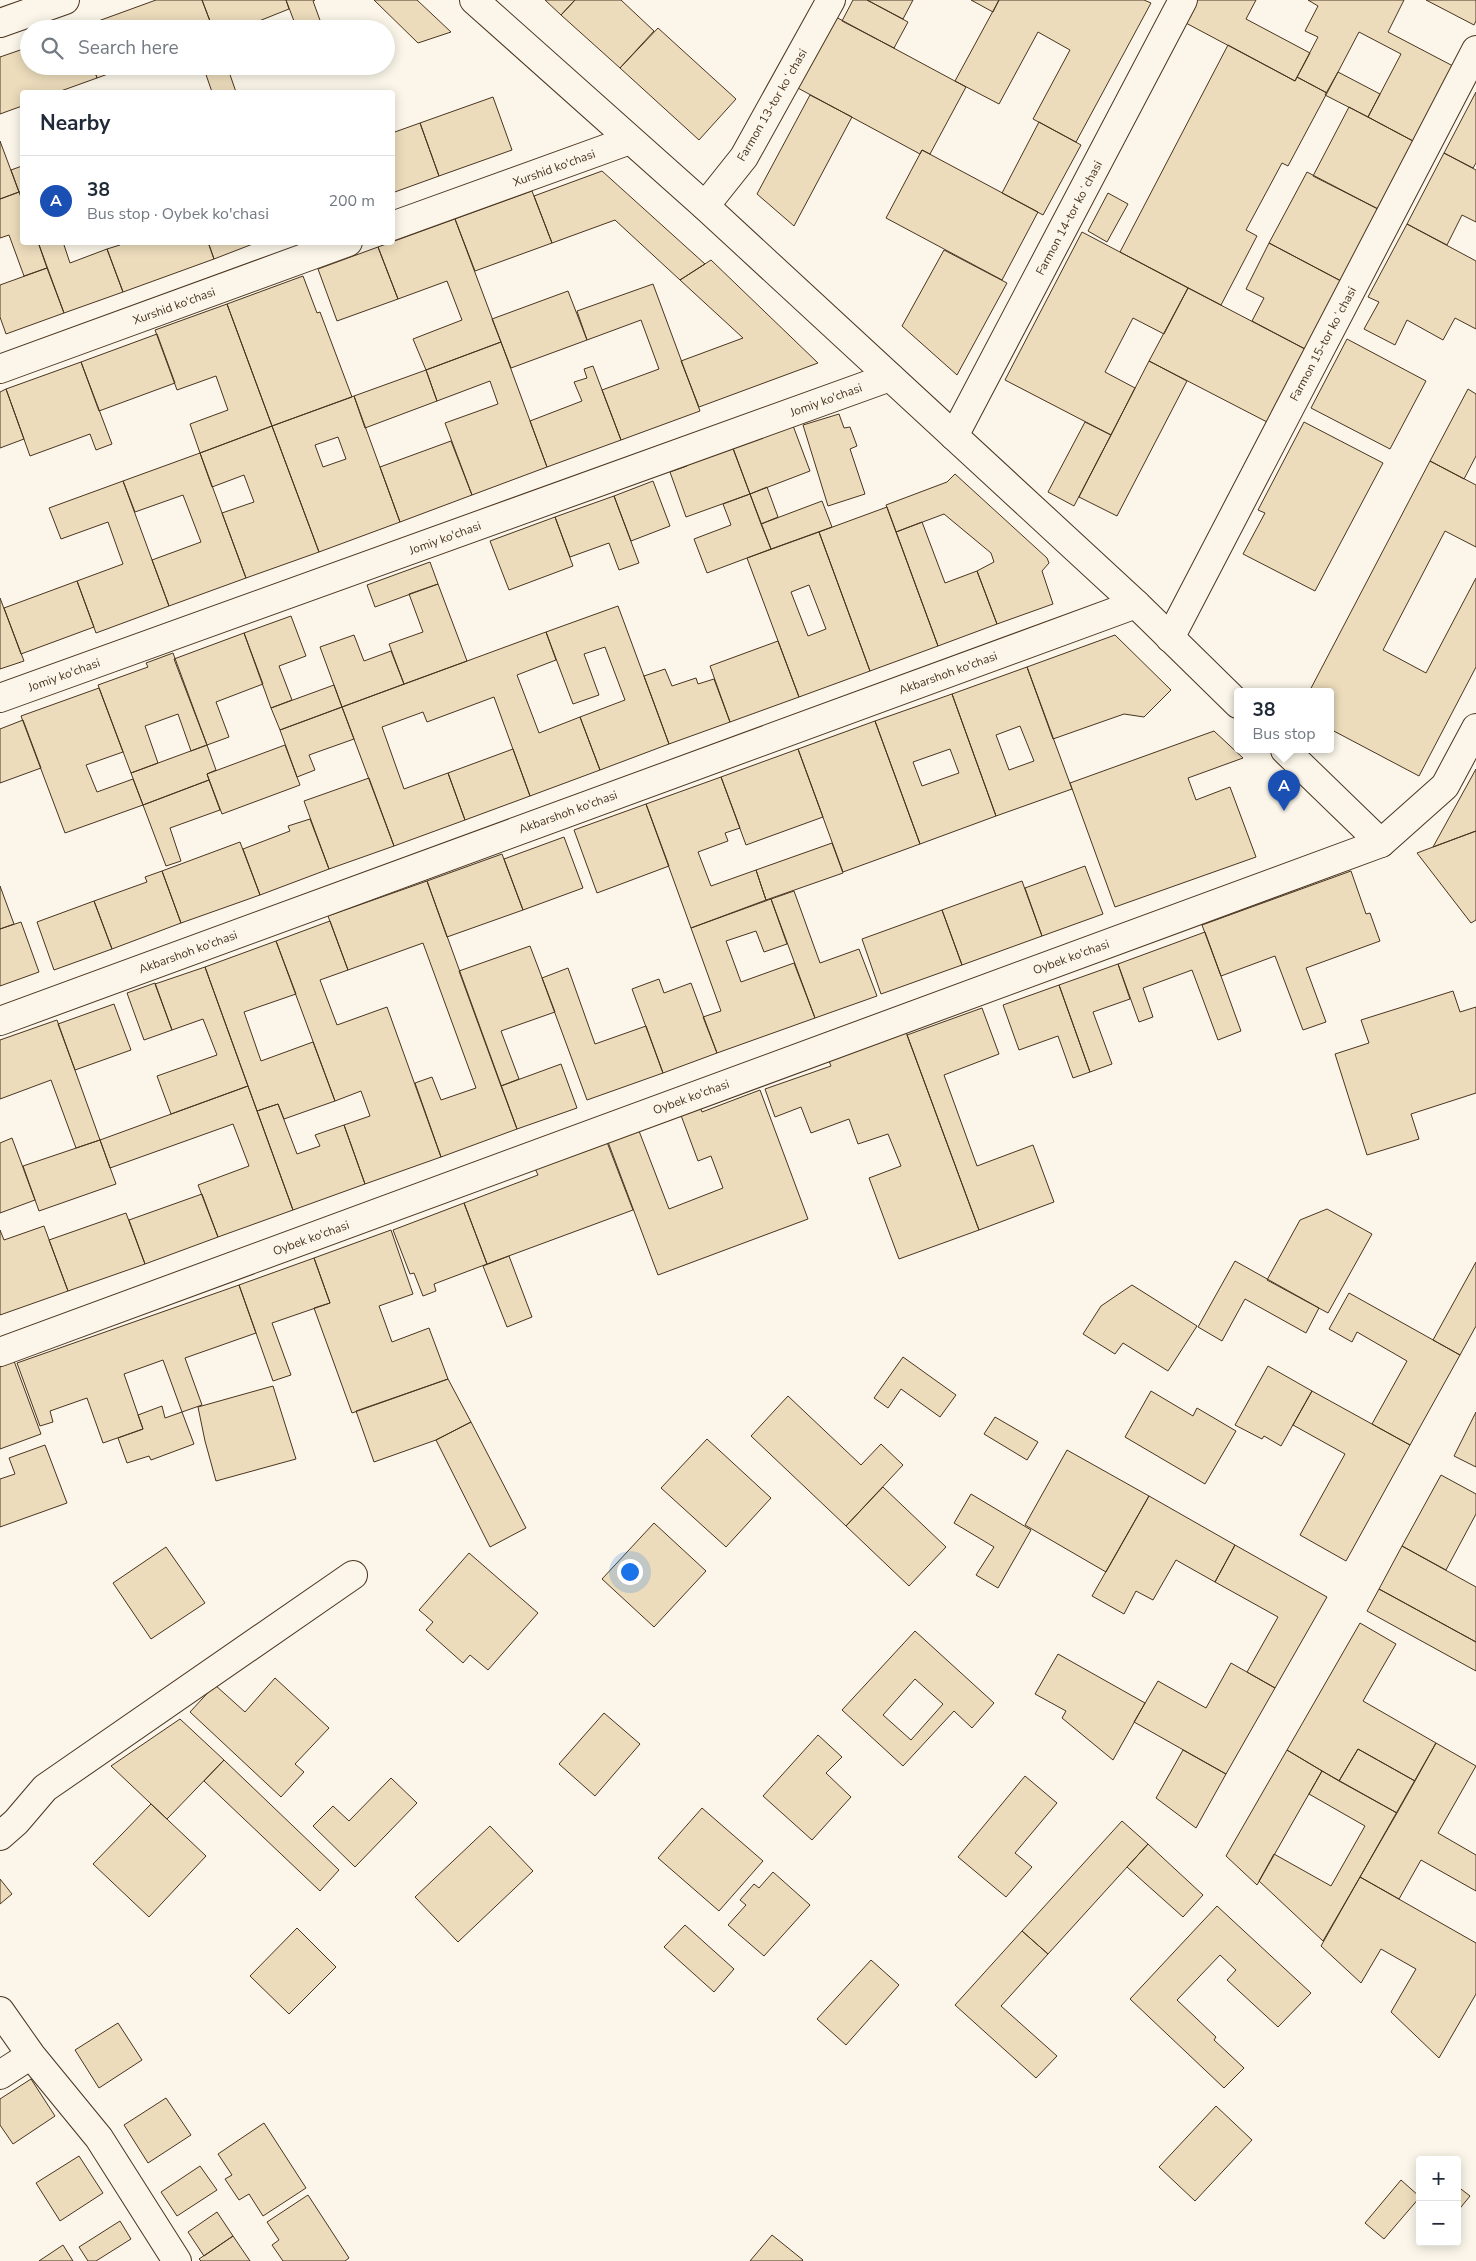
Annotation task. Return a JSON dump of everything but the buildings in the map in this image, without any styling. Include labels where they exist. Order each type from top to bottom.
[{"type":"street","points":[[0,23],[65,0]]},
{"type":"street","points":[[474,0],[705,206],[1136,604],[1234,700]]},
{"type":"street","name":"Farmon 13-tor koʻchasi","points":[[705,206],[744,157],[831,0]]},
{"type":"street","name":"Farmon 14-tor koʻchasi","points":[[954,436],[1184,0]]},
{"type":"street","name":"Farmon 15-tor koʻchasi","points":[[1170,638],[1476,50]]},
{"type":"street","name":"Xurshid ko'chasi","points":[[395,225],[630,140]]},
{"type":"street","name":"Xurshid ko'chasi","points":[[0,369],[340,245]]},
{"type":"street","name":"Jomiy ko'chasi","points":[[0,698],[890,378]]},
{"type":"street","name":"Akbarshoh ko'chasi","points":[[0,1021],[1136,604]]},
{"type":"street","points":[[1288,753],[1381,842],[1445,786],[1476,728]]},
{"type":"street","name":"Oybek ko'chasi","points":[[0,1352],[1381,842]]},
{"type":"street","points":[[0,1836],[16,1822],[45,1788],[353,1575]]},
{"type":"street","points":[[0,2011],[31,2055],[99,2138],[177,2261]]},
{"type":"street","points":[[0,2075],[31,2055]]},
{"type":"place","name":"38","points":[[1284,811]]}]
